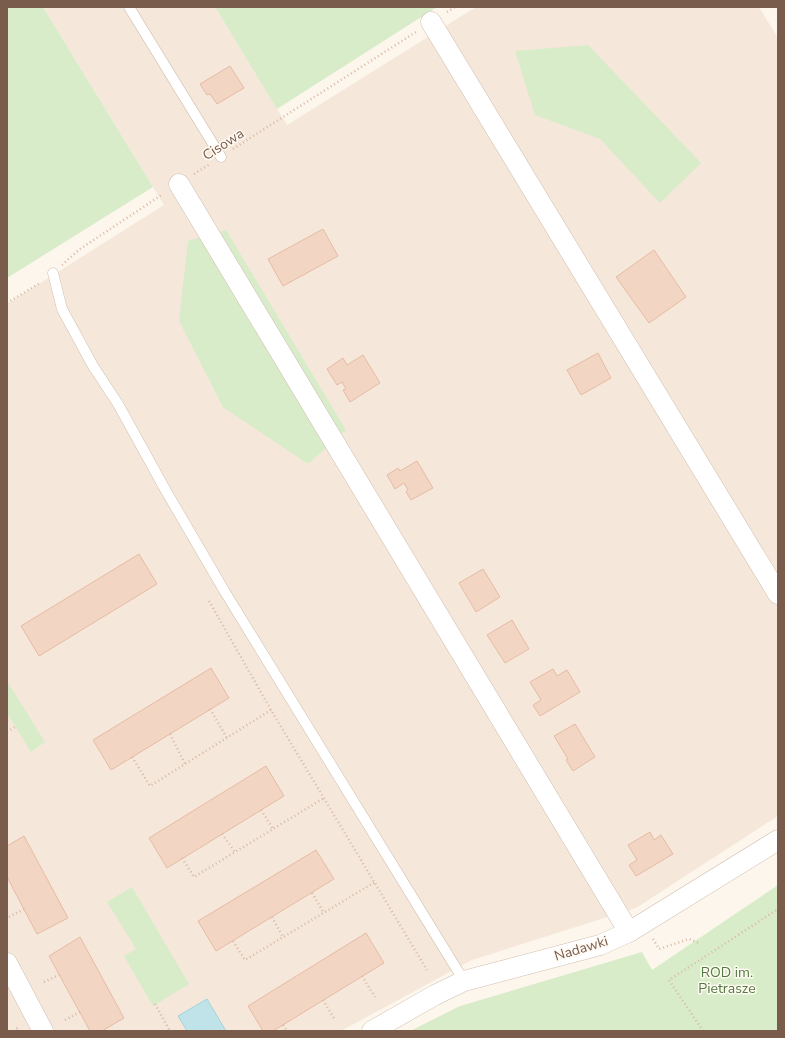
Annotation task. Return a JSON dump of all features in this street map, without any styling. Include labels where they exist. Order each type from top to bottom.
[{"type":"street","points":[[431,22],[778,594]]},
{"type":"street","points":[[179,184],[636,927]]},
{"type":"street","name":"Nadawki","points":[[372,1031],[435,995],[464,981],[600,944],[636,927],[778,840]]},
{"type":"street","points":[[7,963],[43,1031]]},
{"type":"lane","points":[[129,7],[221,157]]},
{"type":"lane","points":[[52,273],[62,309],[93,366],[118,404],[225,592],[464,981]]},
{"type":"path","name":"Cisowa","points":[[7,303],[42,282],[80,249],[455,7]]},
{"type":"path","points":[[210,601],[271,710],[427,970]]},
{"type":"path","points":[[210,709],[227,738]]},
{"type":"path","points":[[132,757],[150,786],[271,710]]},
{"type":"path","points":[[7,732],[16,727]]},
{"type":"path","points":[[170,734],[185,764]]},
{"type":"path","points":[[182,858],[194,878],[324,798]]},
{"type":"path","points":[[261,810],[273,829]]},
{"type":"path","points":[[222,834],[235,852]]},
{"type":"path","points":[[233,941],[245,960],[375,882]]},
{"type":"path","points":[[312,893],[324,913]]},
{"type":"path","points":[[9,917],[24,909]]},
{"type":"path","points":[[703,1031],[669,980],[778,909]]},
{"type":"path","points":[[272,917],[283,937]]},
{"type":"path","points":[[636,927],[659,948],[689,939],[699,943]]},
{"type":"path","points":[[44,982],[59,975]]},
{"type":"path","points":[[362,976],[375,998]]},
{"type":"path","points":[[323,1000],[335,1020]]},
{"type":"path","points":[[155,1004],[170,1031]]},
{"type":"path","points":[[65,1020],[80,1012]]},
{"type":"path","points":[[283,1025],[287,1031]]},
{"type":"shaded area","points":[[43,7],[215,7],[287,125],[476,7],[759,7],[778,38],[778,816],[636,908],[472,960],[341,1031],[7,1031],[7,304],[164,205]]},
{"type":"green space","points":[[7,7],[43,7],[153,187],[7,278]]},
{"type":"green space","points":[[215,7],[437,7],[277,109]]},
{"type":"green space","points":[[588,45],[701,163],[660,203],[600,139],[535,115],[515,51]]},
{"type":"green space","points":[[226,230],[346,430],[308,464],[223,407],[179,321],[188,241]]},
{"type":"green space","points":[[7,681],[45,742],[31,752],[7,713]]},
{"type":"green space","name":"ROD im. Pietrasze","points":[[778,885],[778,1031],[410,1031],[460,1006],[642,952],[652,970]]},
{"type":"green space","points":[[132,887],[189,984],[153,1006],[124,956],[136,949],[107,902]]},
{"type":"water","points":[[207,999],[226,1031],[187,1031],[178,1016]]},
{"type":"building","points":[[230,66],[244,88],[217,104],[210,94],[207,95],[200,84]]},
{"type":"building","points":[[323,229],[338,256],[283,286],[268,259]]},
{"type":"building","points":[[654,250],[686,297],[649,323],[616,277]]},
{"type":"building","points":[[598,353],[611,378],[581,395],[567,370]]},
{"type":"building","points":[[363,355],[380,383],[350,402],[343,390],[346,389],[342,382],[337,385],[327,369],[343,358],[347,365]]},
{"type":"building","points":[[417,461],[433,488],[411,500],[406,492],[408,490],[404,483],[395,489],[387,475],[398,468],[400,471]]},
{"type":"building","points":[[139,554],[157,584],[39,656],[21,626]]},
{"type":"building","points":[[483,569],[500,597],[476,612],[459,583]]},
{"type":"building","points":[[512,620],[529,649],[505,663],[487,635]]},
{"type":"building","points":[[211,668],[229,698],[111,770],[93,740]]},
{"type":"building","points":[[553,669],[557,676],[567,670],[580,692],[540,716],[533,705],[541,700],[530,682]]},
{"type":"building","points":[[575,724],[595,757],[573,771],[566,760],[568,759],[554,736]]},
{"type":"building","points":[[266,766],[284,796],[167,868],[149,838]]},
{"type":"building","points":[[650,832],[654,840],[661,835],[673,854],[636,876],[629,865],[637,860],[628,845]]},
{"type":"building","points":[[24,836],[68,918],[37,934],[7,877],[7,846]]},
{"type":"building","points":[[316,850],[334,879],[216,951],[198,921]]},
{"type":"building","points":[[366,933],[384,963],[273,1031],[263,1031],[248,1006]]},
{"type":"building","points":[[80,937],[124,1018],[102,1031],[90,1031],[49,956]]}]
